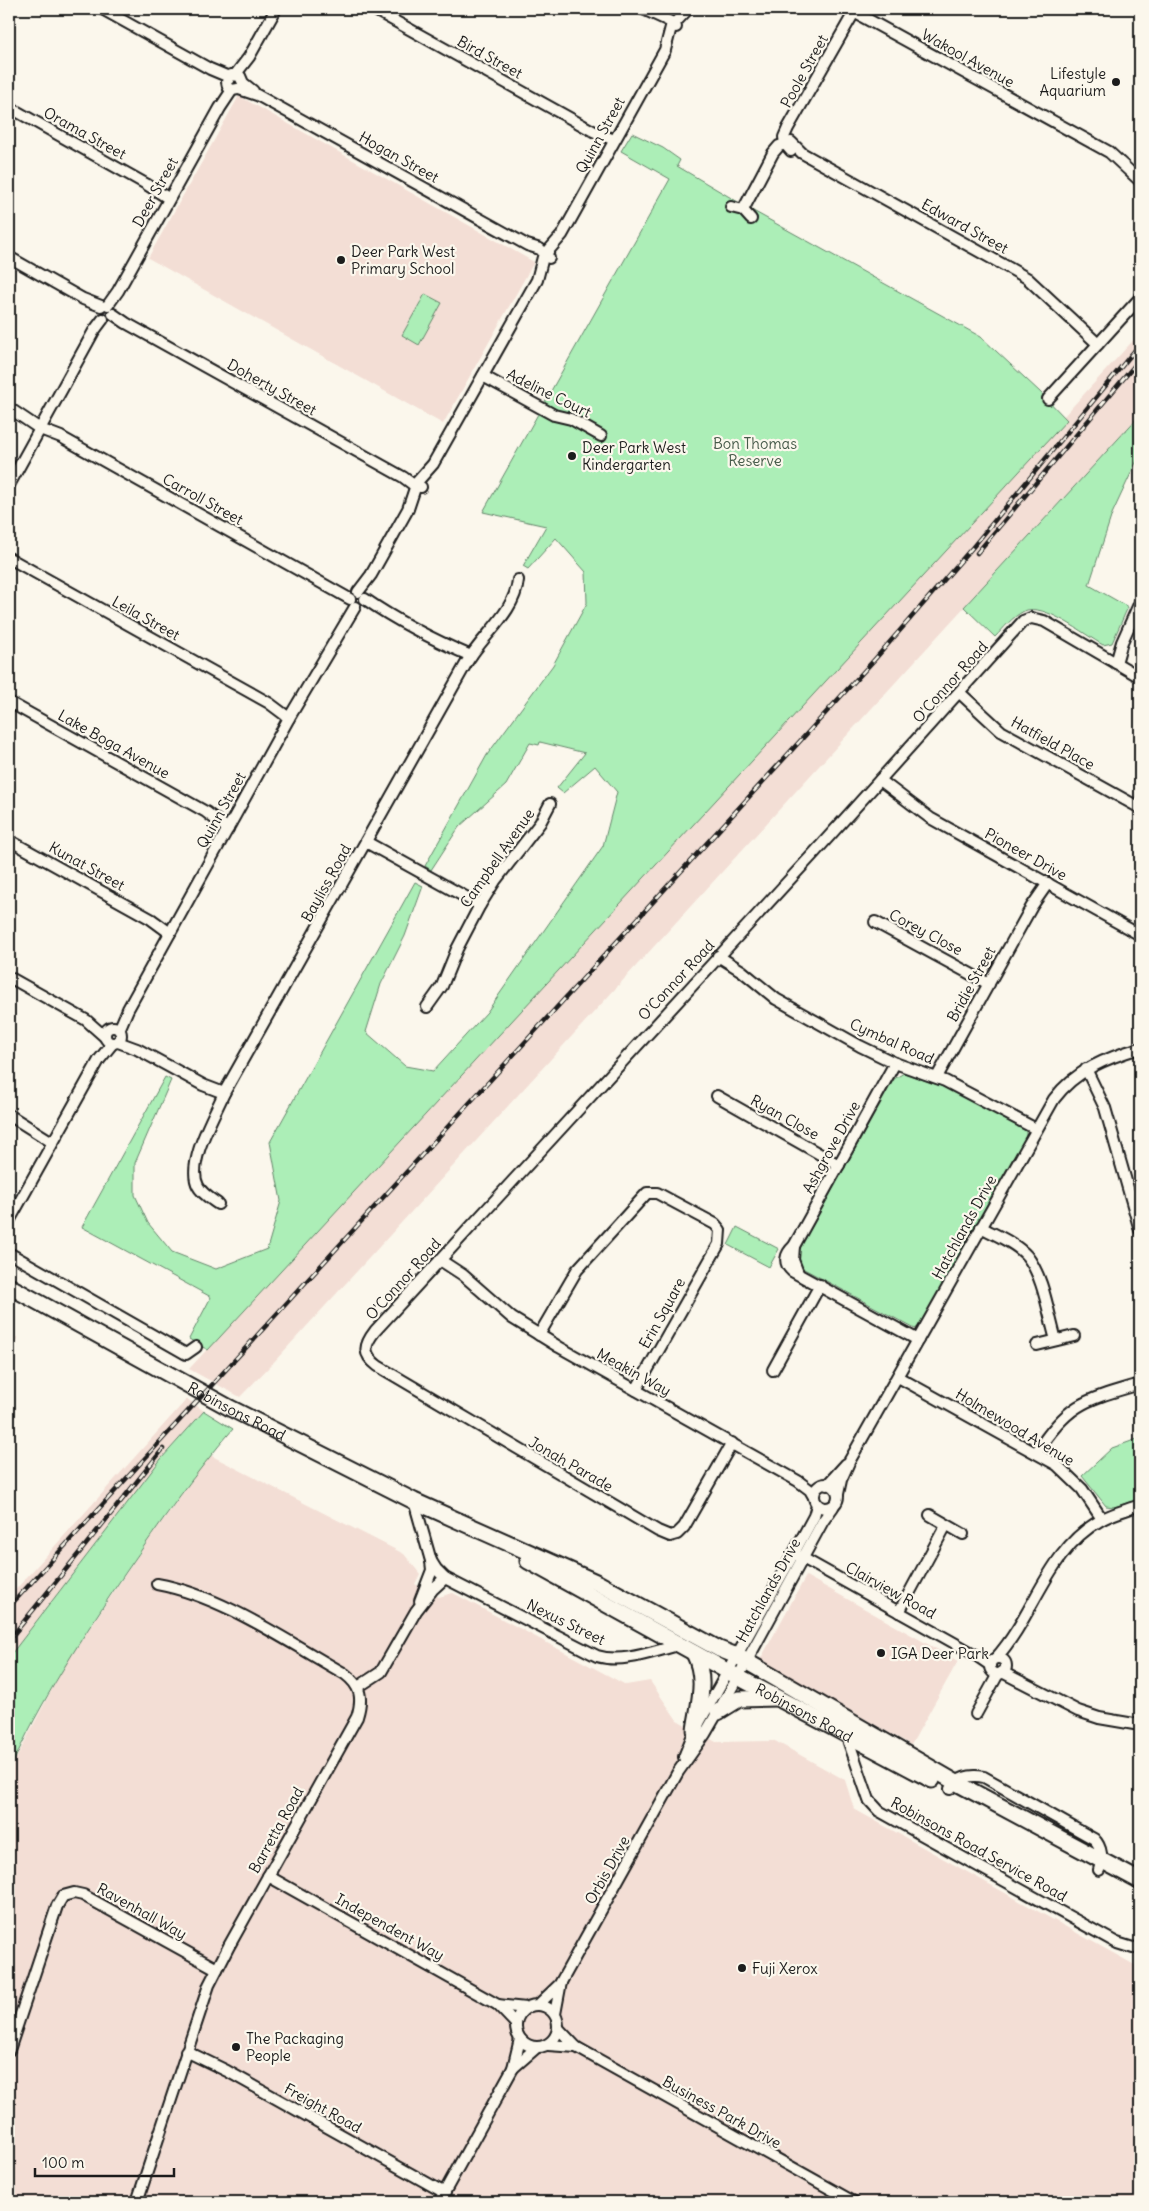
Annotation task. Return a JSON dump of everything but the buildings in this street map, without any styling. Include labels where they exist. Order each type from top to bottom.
[{"type":"main road","name":"Robinsons Road","points":[[9,1286],[230,1408],[414,1501],[470,1528],[598,1583],[741,1659],[952,1786]]},
{"type":"main road","name":"Robinsons Road","points":[[470,1528],[777,1698],[952,1786],[1101,1866],[1140,1892]]},
{"type":"main road","points":[[694,1653],[700,1666],[702,1678],[695,1730]]},
{"type":"main road","points":[[718,1712],[739,1699],[777,1698]]},
{"type":"main road","name":"Robinsons Road","points":[[1101,1866],[1140,1881]]},
{"type":"street","name":"Hogan Street","points":[[102,9],[546,256]]},
{"type":"street","name":"Deer Street","points":[[9,485],[169,196],[276,9]]},
{"type":"street","name":"Bird Street","points":[[372,9],[613,142]]},
{"type":"street","points":[[642,9],[674,26]]},
{"type":"street","name":"Quinn Street","points":[[9,1221],[291,715],[408,509],[414,502],[418,485],[430,474],[483,376],[537,280],[543,273],[546,256],[560,244],[562,235],[613,142],[665,50],[672,44],[674,26],[688,15],[688,9]]},
{"type":"street","name":"Poole Street","points":[[787,145],[792,122],[855,11]]},
{"type":"street","name":"Wakool Avenue","points":[[855,11],[1109,152],[1140,181]]},
{"type":"street","name":"Orama Street","points":[[9,108],[169,196]]},
{"type":"street","points":[[743,210],[774,152],[779,146],[787,145]]},
{"type":"street","name":"Edward Street","points":[[787,145],[1027,278],[1098,344]]},
{"type":"street","points":[[731,207],[743,210],[751,219]]},
{"type":"street","name":"Doherty Street","points":[[9,257],[418,485]]},
{"type":"street","points":[[1048,399],[1140,298]]},
{"type":"street","name":"Adeline Court","points":[[483,376],[554,415],[571,419],[601,436]]},
{"type":"street","name":"Carroll Street","points":[[9,408],[331,587],[382,611],[469,659]]},
{"type":"street","name":"Leila Street","points":[[9,558],[291,715]]},
{"type":"street","name":"Bayliss Road","points":[[218,1204],[206,1196],[198,1186],[194,1170],[197,1155],[223,1097],[469,659],[508,609],[517,594],[518,580]]},
{"type":"street","points":[[1140,602],[1113,661],[1140,677]]},
{"type":"street","name":"O'Connor Road","points":[[366,1351],[371,1336],[443,1256],[1015,632],[1031,622],[1052,628],[1113,661]]},
{"type":"street","name":"Hatfield Place","points":[[960,693],[1001,731],[1140,808]]},
{"type":"street","name":"Lake Boga Avenue","points":[[9,702],[230,825]]},
{"type":"street","name":"Pioneer Drive","points":[[883,777],[930,818],[1140,935]]},
{"type":"street","name":"Campbell Avenue","points":[[427,1007],[442,986],[457,949],[480,905],[495,881],[540,823],[550,804]]},
{"type":"street","name":"Kunat Street","points":[[9,840],[172,930]]},
{"type":"street","points":[[366,842],[480,905]]},
{"type":"street","name":"Bridie Street","points":[[937,1077],[1045,882]]},
{"type":"street","name":"Corey Close","points":[[875,922],[989,984]]},
{"type":"street","name":"Cymbal Road","points":[[721,953],[776,998],[860,1046],[896,1063],[937,1077],[1036,1129]]},
{"type":"street","points":[[9,978],[223,1097]]},
{"type":"street","name":"Hatchlands Drive","points":[[838,1494],[841,1480],[850,1460],[1036,1129],[1060,1091],[1083,1071],[1108,1058],[1140,1048]]},
{"type":"street","name":"Ashgrove Drive","points":[[896,1063],[794,1246],[794,1260],[798,1273],[918,1340]]},
{"type":"street","points":[[1083,1071],[1105,1108],[1140,1230]]},
{"type":"street","name":"Ryan Close","points":[[717,1096],[839,1165]]},
{"type":"street","points":[[9,1115],[53,1139]]},
{"type":"street","name":"Erin Square","points":[[540,1335],[577,1270],[634,1208],[650,1198],[661,1196],[707,1222],[715,1233],[714,1250],[636,1390]]},
{"type":"street","points":[[981,1228],[1015,1246],[1026,1255],[1035,1270],[1056,1340]]},
{"type":"street","points":[[9,1253],[186,1354],[196,1347]]},
{"type":"street","name":"Meakin Way","points":[[443,1256],[506,1314],[798,1481],[810,1490],[816,1501]]},
{"type":"street","points":[[773,1370],[820,1285]]},
{"type":"street","points":[[1037,1345],[1074,1336]]},
{"type":"street","name":"Jonah Parade","points":[[366,1351],[368,1358],[378,1366],[422,1393],[611,1505],[670,1536],[678,1534],[684,1527],[732,1443]]},
{"type":"street","name":"Holmewood Avenue","points":[[898,1376],[1036,1453],[1069,1475],[1082,1489],[1102,1519]]},
{"type":"street","points":[[1036,1453],[1055,1424],[1069,1411],[1089,1400],[1140,1384]]},
{"type":"street","name":"Hatchlands Drive","points":[[824,1485],[850,1460]]},
{"type":"street","name":"Meakin Way","points":[[798,1481],[824,1485]]},
{"type":"street","points":[[824,1485],[834,1487],[838,1494],[837,1501],[833,1507],[823,1508],[816,1501],[816,1490],[824,1485]]},
{"type":"street","name":"Nexus Street","points":[[414,1501],[432,1561],[436,1569],[445,1578],[590,1652],[608,1659],[632,1656],[679,1645]]},
{"type":"street","name":"Hatchlands Drive","points":[[798,1555],[816,1501]]},
{"type":"street","points":[[976,1714],[1010,1642],[1056,1561],[1078,1537],[1102,1519],[1140,1505]]},
{"type":"street","name":"Hatchlands Drive","points":[[733,1674],[798,1555],[833,1507]]},
{"type":"street","points":[[930,1515],[963,1534]]},
{"type":"street","points":[[899,1612],[946,1525]]},
{"type":"street","name":"Clairview Road","points":[[798,1555],[1078,1711],[1099,1718],[1140,1724]]},
{"type":"street","points":[[416,1611],[432,1570],[432,1561]]},
{"type":"street","points":[[157,1584],[197,1593],[221,1604],[345,1674],[358,1687],[381,1672],[416,1611],[433,1589],[445,1578]]},
{"type":"street","name":"Orbis Drive","points":[[538,2005],[561,1982],[678,1772],[718,1712],[733,1674]]},
{"type":"street","name":"Orbis Drive","points":[[678,1772],[695,1730],[733,1674]]},
{"type":"street","name":"Barretta Road","points":[[137,2202],[209,1985],[357,1717],[361,1705],[358,1687]]},
{"type":"street","name":"Robinsons Road Service Road","points":[[846,1734],[869,1800],[879,1811],[1117,1943],[1132,1948],[1140,1947]]},
{"type":"street","name":"Independent Way","points":[[268,1876],[498,2005],[516,2024]]},
{"type":"street","name":"Ravenhall Way","points":[[9,2050],[56,1906],[63,1896],[74,1893],[82,1895],[217,1968]]},
{"type":"street","name":"Orbis Drive","points":[[555,2014],[561,1982]]},
{"type":"street","name":"Independent Way","points":[[498,2005],[526,2008]]},
{"type":"street","points":[[513,2068],[536,2048],[548,2044],[557,2034],[558,2028],[555,2014],[544,2006],[538,2005],[526,2008],[517,2018],[516,2024],[520,2039],[524,2044],[536,2048]]},
{"type":"street","name":"Business Park Drive","points":[[558,2028],[576,2047],[854,2202]]},
{"type":"street","points":[[442,2198],[513,2068],[520,2039]]},
{"type":"street","name":"Business Park Drive","points":[[548,2044],[576,2047]]},
{"type":"street","name":"Freight Road","points":[[186,2051],[227,2071],[442,2198]]},
{"type":"shaded area","name":"Deer Park West Primary School","points":[[239,96],[534,262],[443,424],[148,258]]},
{"type":"shaded area","points":[[1140,333],[1140,415],[273,1363],[240,1397],[189,1369],[1066,420],[1063,417]]},
{"type":"shaded area","points":[[9,1333],[18,1338],[9,1355]]},
{"type":"shaded area","points":[[187,1399],[204,1411],[161,1459],[9,1657],[9,1597]]},
{"type":"shaded area","points":[[210,1455],[404,1554],[420,1574],[415,1584],[439,1597],[453,1593],[626,1685],[650,1681],[677,1720],[716,1742],[775,1741],[845,1780],[854,1809],[1140,1968],[1140,2202],[9,2202],[9,1772],[63,1668],[143,1548]]},
{"type":"shaded area","points":[[806,1576],[958,1661],[911,1745],[760,1660]]},
{"type":"green space","name":"Bon Thomas Reserve","points":[[632,133],[663,148],[680,160],[677,166],[755,212],[981,337],[1067,420],[208,1350],[189,1339],[211,1297],[82,1227],[165,1077],[171,1080],[135,1163],[135,1195],[148,1223],[172,1252],[216,1269],[267,1249],[281,1201],[270,1142],[415,882],[423,886],[405,936],[381,984],[366,1032],[405,1066],[433,1071],[487,1012],[603,846],[617,792],[595,766],[563,793],[557,788],[585,753],[540,742],[539,745],[530,743],[506,785],[459,827],[431,870],[425,866],[487,755],[553,665],[587,603],[586,572],[556,538],[528,569],[523,566],[546,526],[483,512],[670,179],[621,151]]},
{"type":"green space","points":[[425,294],[442,303],[419,345],[402,335]]},
{"type":"green space","points":[[1140,415],[1140,454],[1112,514],[1089,585],[1128,607],[1112,643],[1103,645],[1053,615],[1032,609],[1016,616],[995,637],[964,607]]},
{"type":"green space","points":[[904,1073],[944,1087],[1023,1127],[1026,1131],[1026,1137],[922,1324],[915,1329],[804,1269],[798,1259],[801,1246],[894,1079]]},
{"type":"green space","points":[[737,1227],[779,1249],[769,1267],[728,1245]]},
{"type":"green space","points":[[204,1411],[233,1429],[178,1499],[94,1620],[48,1694],[9,1772],[9,1657],[161,1459]]},
{"type":"green space","points":[[1140,1438],[1140,1499],[1114,1507],[1106,1506],[1082,1476],[1112,1448]]},
{"type":"railway","points":[[9,1607],[875,659],[972,548],[1140,344]]},
{"type":"railway","points":[[977,553],[1140,359]]},
{"type":"railway","points":[[9,1640],[163,1449]]},
{"type":"place","name":"Lifestyle Aquarium","points":[[1116,82]]},
{"type":"place","name":"Deer Park West Primary School","points":[[341,260]]},
{"type":"place","name":"Deer Park West Kindergarten","points":[[572,456]]},
{"type":"place","name":"IGA Deer Park","points":[[881,1653]]},
{"type":"place","name":"Fuji Xerox","points":[[742,1968]]},
{"type":"place","name":"The Packaging People","points":[[236,2047]]}]
